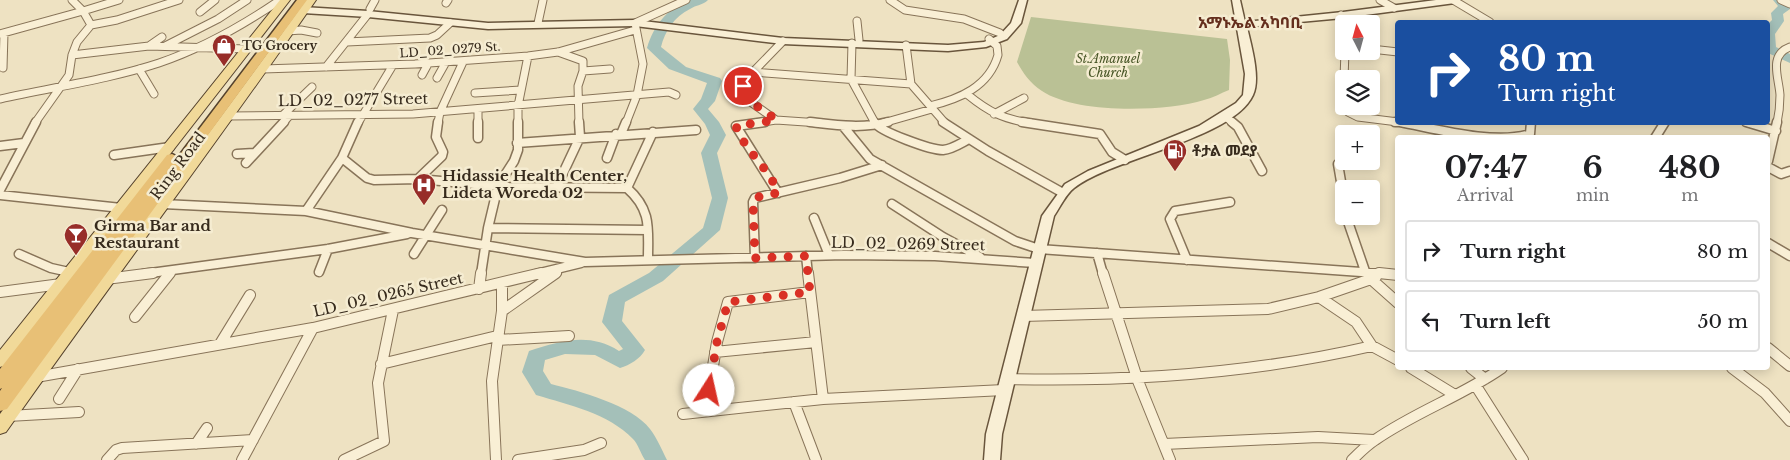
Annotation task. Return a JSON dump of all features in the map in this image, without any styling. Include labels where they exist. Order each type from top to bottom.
[{"type":"highway","name":"Ring Road","points":[[0,382],[303,3]]},
{"type":"highway","name":"Ring Road","points":[[2,416],[303,3]]},
{"type":"main road","points":[[0,361],[285,0]]},
{"type":"main road","points":[[991,41],[1008,22],[1015,0]]},
{"type":"main road","points":[[372,6],[450,23],[526,26],[636,25],[654,23],[783,37],[906,46],[966,47],[1004,37],[1016,23],[1023,0]]},
{"type":"main road","points":[[992,460],[994,434],[1048,216],[1069,186],[1092,173],[1226,117],[1242,105],[1248,95],[1250,85],[1236,0]]},
{"type":"main road","points":[[1340,15],[1431,1],[1454,0]]},
{"type":"main road","points":[[2,416],[36,377],[106,278],[229,116],[288,31],[303,3],[372,6],[472,21],[636,25]]},
{"type":"main road","points":[[1241,25],[1335,16]]},
{"type":"main road","points":[[677,25],[784,40],[856,41]]},
{"type":"street","points":[[72,0],[83,11],[91,25]]},
{"type":"street","points":[[3,68],[2,34],[119,0]]},
{"type":"street","points":[[0,190],[34,124],[68,75],[72,55],[78,42],[91,25],[151,12],[179,0]]},
{"type":"street","points":[[200,12],[216,0]]},
{"type":"street","points":[[164,47],[218,19],[247,0]]},
{"type":"street","points":[[0,99],[139,70],[196,49],[249,21],[280,0],[285,0]]},
{"type":"street","points":[[326,67],[347,42],[372,6],[379,0]]},
{"type":"street","points":[[538,23],[543,0]]},
{"type":"street","name":"LD_02_0279 St.","points":[[263,69],[463,62],[558,52],[636,25],[686,0]]},
{"type":"street","points":[[890,0],[905,10],[964,19],[1000,33]]},
{"type":"street","points":[[1380,0],[1394,8]]},
{"type":"street","points":[[1454,0],[1487,20]]},
{"type":"street","points":[[1782,0],[1790,4]]},
{"type":"street","points":[[857,21],[851,79],[876,125],[892,134],[941,150],[950,149],[969,139]]},
{"type":"street","points":[[347,42],[430,38],[437,35],[450,23]]},
{"type":"street","points":[[607,158],[638,95],[643,58],[636,25]]},
{"type":"street","points":[[288,31],[317,33]]},
{"type":"street","points":[[149,46],[162,37]]},
{"type":"street","points":[[776,120],[766,110],[744,96],[741,91],[753,72],[784,40]]},
{"type":"street","points":[[778,193],[771,176],[740,140],[736,126],[776,120],[812,120],[843,126],[876,125],[931,108],[968,95],[981,85],[998,60],[999,51],[991,41]]},
{"type":"street","points":[[72,55],[149,46],[196,49],[247,49]]},
{"type":"street","points":[[906,46],[911,84],[942,121],[969,139],[1063,193]]},
{"type":"street","points":[[1770,154],[1776,131],[1780,98],[1776,67],[1782,50],[1790,47]]},
{"type":"street","points":[[1380,50],[1395,52]]},
{"type":"street","points":[[556,188],[580,137],[578,86],[583,71],[583,61],[558,52]]},
{"type":"street","points":[[479,289],[488,228],[498,186],[514,161],[518,150],[518,106],[528,56]]},
{"type":"street","points":[[437,78],[446,62]]},
{"type":"street","points":[[418,179],[442,156],[443,152],[436,138],[440,112],[463,62]]},
{"type":"street","points":[[410,74],[415,64]]},
{"type":"street","points":[[422,75],[428,64]]},
{"type":"street","points":[[306,211],[342,158],[362,115],[393,65]]},
{"type":"street","points":[[139,70],[154,94]]},
{"type":"street","points":[[583,71],[610,70]]},
{"type":"street","points":[[753,72],[911,84]]},
{"type":"street","points":[[246,163],[312,87]]},
{"type":"street","points":[[475,93],[520,90]]},
{"type":"street","name":"LD_02_0277 Street","points":[[229,116],[362,115],[440,112],[669,92],[676,95]]},
{"type":"street","points":[[968,95],[994,114],[1032,124],[1100,134],[1112,152],[1125,160]]},
{"type":"street","points":[[994,114],[1024,98]]},
{"type":"street","points":[[478,109],[478,138]]},
{"type":"street","points":[[1357,115],[1395,121]]},
{"type":"street","points":[[1226,117],[1238,127],[1262,170]]},
{"type":"street","points":[[1413,125],[1458,134],[1478,135]]},
{"type":"street","points":[[1756,125],[1776,131]]},
{"type":"street","points":[[843,126],[863,154],[1015,241],[1037,256],[1097,253],[1368,275],[1395,275]]},
{"type":"street","points":[[517,143],[618,134],[696,130]]},
{"type":"street","points":[[626,188],[653,132]]},
{"type":"street","points":[[0,146],[24,144]]},
{"type":"street","points":[[114,154],[170,147]]},
{"type":"street","points":[[237,154],[254,153]]},
{"type":"street","points":[[163,204],[306,211],[412,233],[585,262],[648,259],[644,204],[638,196],[626,188],[498,186],[418,179],[367,178],[342,158]]},
{"type":"street","points":[[755,258],[753,202],[760,196],[778,193],[882,165]]},
{"type":"street","points":[[1770,168],[1790,179]]},
{"type":"street","points":[[1781,174],[1790,171]]},
{"type":"street","points":[[0,195],[121,208]]},
{"type":"street","points":[[1187,260],[1170,219],[1171,215],[1175,211],[1230,202]]},
{"type":"street","points":[[892,204],[943,237],[982,258]]},
{"type":"street","points":[[414,254],[442,210]]},
{"type":"street","points":[[814,218],[829,255]]},
{"type":"street","points":[[1349,225],[1368,275],[1395,300]]},
{"type":"street","points":[[368,242],[380,226]]},
{"type":"street","points":[[488,228],[541,227],[647,230]]},
{"type":"street","points":[[106,278],[328,250],[412,233]]},
{"type":"street","points":[[1770,244],[1790,256]]},
{"type":"street","points":[[319,272],[328,250]]},
{"type":"street","points":[[1097,253],[1115,315],[1138,381],[1170,460]]},
{"type":"street","points":[[19,254],[51,268],[70,272]]},
{"type":"street","name":"LD_02_0269 Street","points":[[648,259],[829,255],[982,258],[1037,256]]},
{"type":"street","points":[[806,256],[823,400]]},
{"type":"street","name":"LD_02_0265 Street","points":[[36,377],[314,328],[560,270],[585,262]]},
{"type":"street","name":"LD_02_0265 Street","points":[[502,311],[526,296],[560,270]]},
{"type":"street","points":[[135,318],[172,271]]},
{"type":"street","points":[[1023,316],[1115,315],[1268,309],[1319,297],[1368,275]]},
{"type":"street","points":[[0,292],[61,284]]},
{"type":"street","points":[[496,460],[492,381],[502,311],[502,284]]},
{"type":"street","points":[[709,390],[728,302],[810,292]]},
{"type":"street","points":[[220,344],[250,295]]},
{"type":"street","points":[[1319,297],[1356,322],[1372,346],[1395,358]]},
{"type":"street","points":[[344,460],[375,447],[384,440],[378,383],[393,310]]},
{"type":"street","points":[[242,460],[314,328]]},
{"type":"street","points":[[381,364],[497,338],[569,336]]},
{"type":"street","points":[[716,352],[816,342]]},
{"type":"street","points":[[683,414],[794,402],[1006,385],[1138,381],[1246,372],[1307,362],[1372,346]]},
{"type":"street","points":[[1770,350],[1790,366]]},
{"type":"street","points":[[59,399],[78,369]]},
{"type":"street","points":[[1414,370],[1455,395]]},
{"type":"street","points":[[1472,370],[1481,382],[1523,460]]},
{"type":"street","points":[[1352,460],[1374,440],[1481,382],[1499,370]]},
{"type":"street","points":[[1735,370],[1765,393],[1790,421]]},
{"type":"street","points":[[794,402],[816,460]]},
{"type":"street","points":[[2,416],[79,412]]},
{"type":"street","points":[[196,444],[207,428]]},
{"type":"street","points":[[1164,444],[1318,437],[1374,440]]},
{"type":"street","points":[[107,460],[116,450],[122,448],[253,440]]},
{"type":"street","points":[[518,460],[557,457],[601,444]]},
{"type":"green space","name":"St.Amanuel Church","points":[[1031,17],[1227,39],[1230,60],[1229,90],[1207,99],[1167,107],[1121,109],[1076,104],[1057,98],[1034,85],[1024,74],[1017,62]]},
{"type":"waterway","points":[[656,460],[642,434],[626,422],[589,402],[544,390],[532,372],[536,356],[564,347],[599,348],[620,361],[635,350],[612,322],[616,299],[656,277],[711,230],[720,198],[709,153],[718,135],[712,122],[700,109],[708,101],[715,81],[681,70],[667,61],[654,48],[660,31],[671,16],[685,6],[702,0]]},
{"type":"waterway","points":[[1770,32],[1778,21],[1777,13],[1786,6],[1779,0]]},
{"type":"waterway","points":[[1770,49],[1790,59]]},
{"type":"place","name":"TG Grocery","points":[[224,67]]},
{"type":"place","name":"ቶታል መደያ","points":[[1175,172]]},
{"type":"place","name":"Hidassie Health Center, Lideta Woreda 02","points":[[424,206]]},
{"type":"place","name":"Girma Bar and Restaurant","points":[[76,256]]},
{"type":"district","name":"አማኑኤል አካባቢ","points":[[1250,22]]},
{"type":"route","points":[[709,390],[717,342],[728,302],[734,299],[810,292],[806,256],[755,258],[753,202],[755,198],[760,196],[778,193],[771,176],[740,140],[736,126],[776,120],[766,110],[744,96],[741,91],[743,86]]}]
